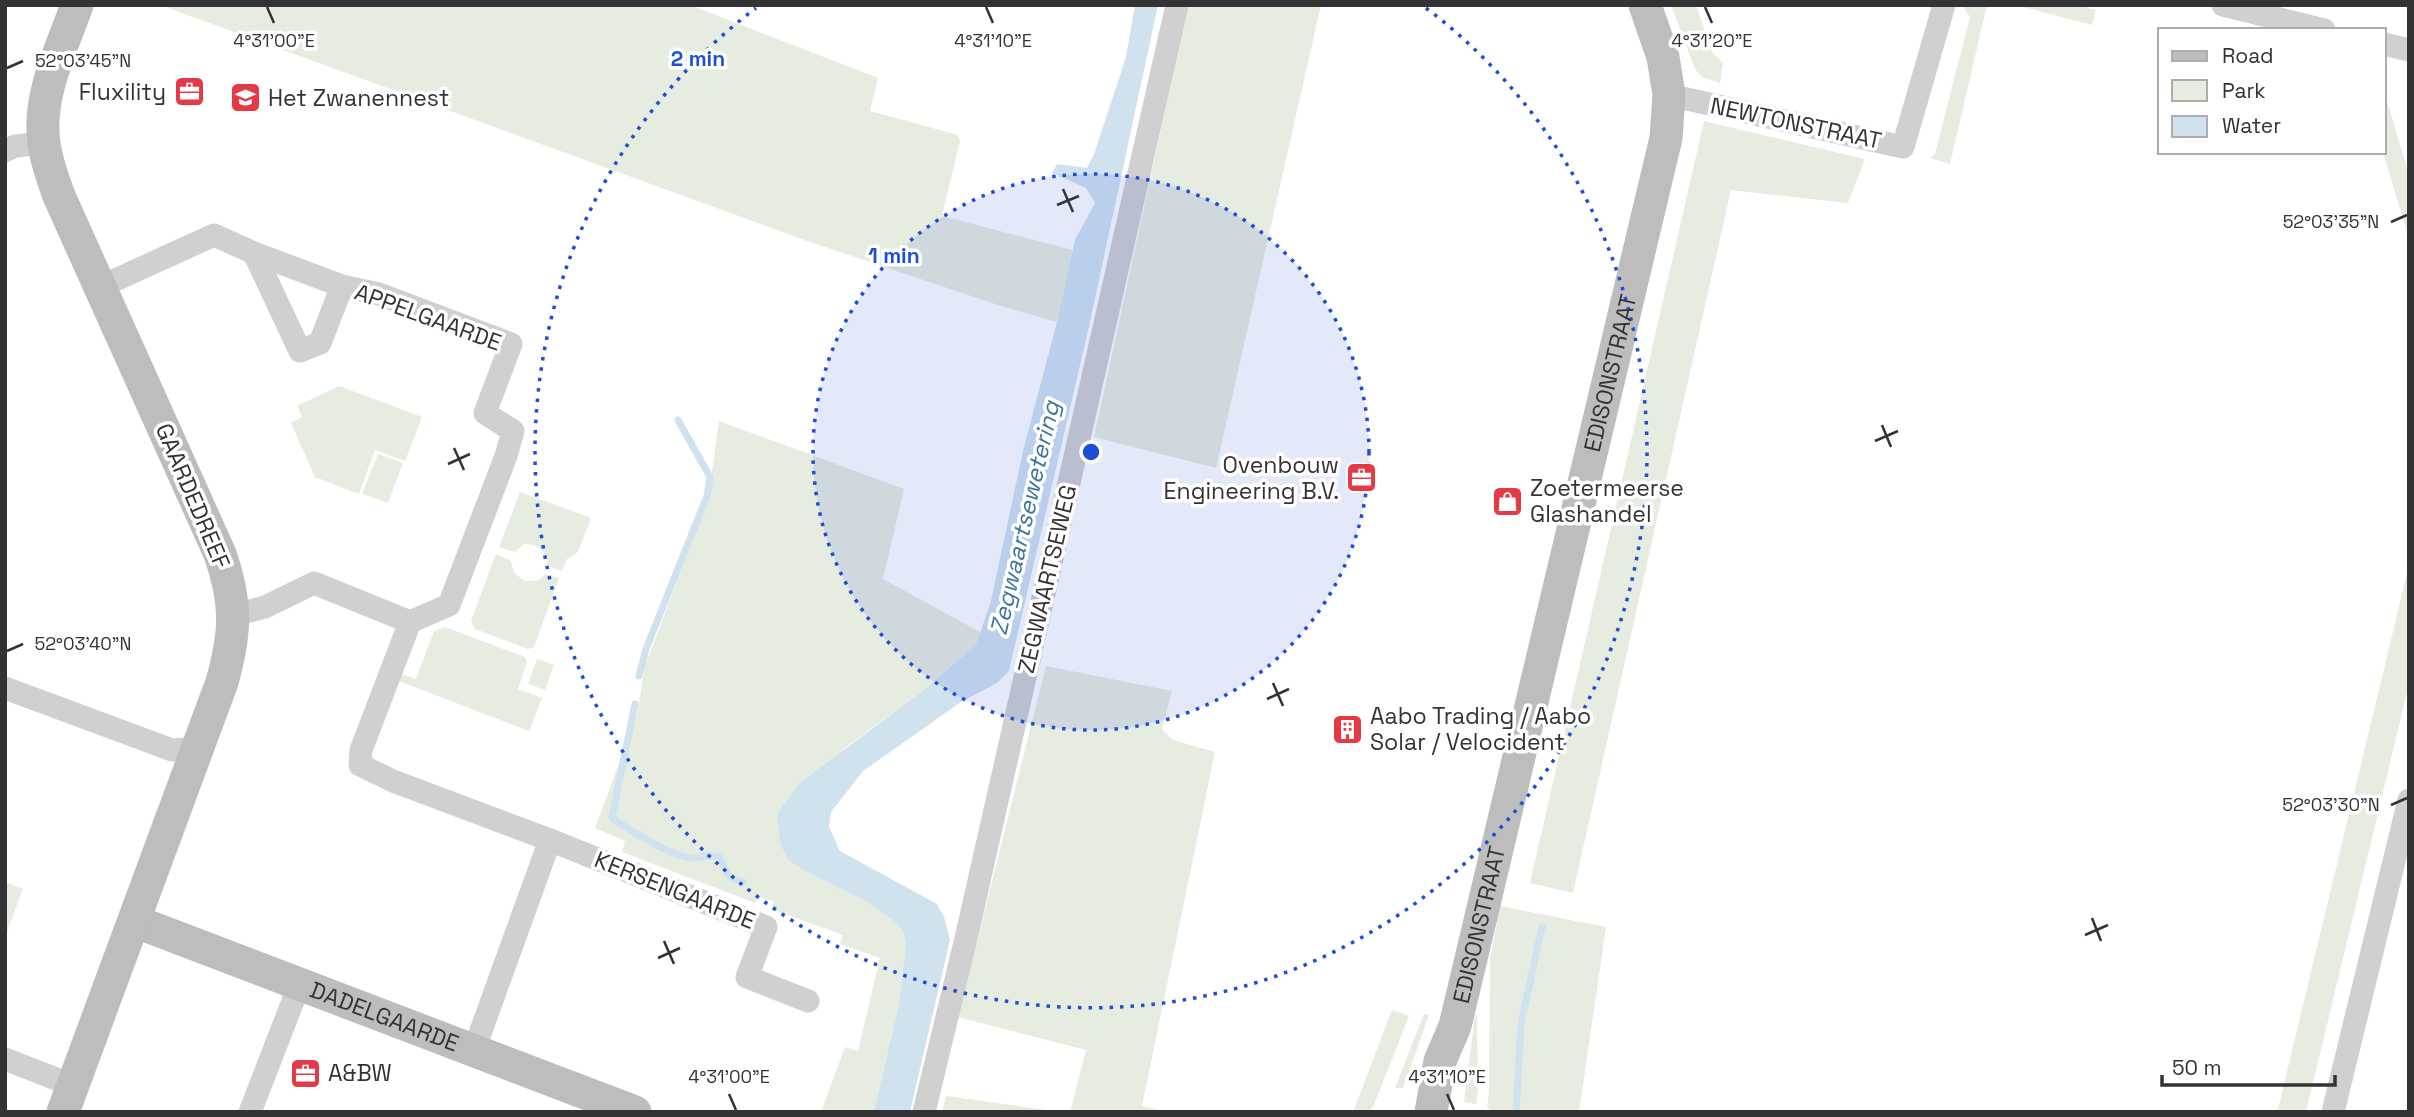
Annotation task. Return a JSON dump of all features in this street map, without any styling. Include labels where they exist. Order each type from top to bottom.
[{"type":"street","name":"GAARDEDREEF","points":[[69,1099],[222,682],[232,643],[234,615],[229,580],[220,554],[59,196],[43,143],[47,92],[78,5]]},
{"type":"street","name":"ZEGWAARTSEWEG","points":[[923,1112],[971,921],[1177,5]]},
{"type":"street","name":"EDISONSTRAAT","points":[[1431,1112],[1440,1062],[1455,1026],[1666,138],[1670,95],[1663,57],[1645,5]]},
{"type":"street","name":"NEWTONSTRAAT","points":[[1670,95],[1903,147],[1944,5]]},
{"type":"street","points":[[2223,5],[2316,28]]},
{"type":"street","points":[[2386,44],[2409,50]]},
{"type":"street","points":[[5,151],[15,146],[43,143]]},
{"type":"street","name":"APPELGAARDE","points":[[100,287],[214,234],[254,253],[342,286],[379,294],[510,344],[485,413],[513,431],[506,456],[449,605],[410,622]]},
{"type":"street","name":"APPELGAARDE","points":[[254,253],[300,351],[320,343],[342,286]]},
{"type":"street","points":[[234,615],[265,607],[314,583],[410,622]]},
{"type":"street","name":"KERSENGAARDE","points":[[410,622],[360,750],[360,765],[393,781],[766,926],[747,977],[808,1001]]},
{"type":"street","points":[[5,688],[172,750],[197,748]]},
{"type":"street","points":[[2333,1112],[2409,800]]},
{"type":"street","points":[[474,1050],[550,840]]},
{"type":"street","name":"DADELGAARDE","points":[[134,921],[635,1112]]},
{"type":"street","points":[[250,1112],[300,983]]},
{"type":"street","name":"EDISONSTRAAT","points":[[1454,1112],[1458,1063],[1455,1026]]},
{"type":"street","points":[[5,1059],[69,1099]]},
{"type":"green space","points":[[160,5],[690,5],[878,78],[870,111],[958,135],[960,141],[942,216],[1073,250],[1057,322],[807,241]]},
{"type":"green space","points":[[1188,5],[1321,5],[1216,468],[1094,437]]},
{"type":"green space","points":[[1671,5],[1696,5],[1712,52],[1723,63],[1720,83],[1702,77],[1695,69]]},
{"type":"green space","points":[[1962,5],[1987,5],[1950,164],[1930,158],[1935,154],[1970,17]]},
{"type":"green space","points":[[2016,5],[2078,5],[2096,10],[2092,25]]},
{"type":"green space","points":[[2386,98],[2409,175],[2409,239],[2384,154],[2386,154]]},
{"type":"green space","points":[[1704,121],[1865,159],[1848,203],[1731,190],[1573,893],[1530,883]]},
{"type":"green space","points":[[339,386],[422,417],[405,461],[375,450],[359,494],[315,477],[291,423],[302,417],[297,406]]},
{"type":"green space","points":[[719,421],[904,489],[883,579],[982,633],[976,645],[920,693],[845,748],[781,846],[788,860],[868,902],[903,931],[906,945],[899,1003],[874,1112],[821,1112],[845,1047],[858,1051],[880,958],[840,944],[843,935],[772,909],[774,902],[758,896],[755,903],[622,852],[625,841],[595,828],[637,715],[645,666],[708,500]]},
{"type":"green space","points":[[378,454],[403,463],[388,503],[362,494]]},
{"type":"green space","points":[[520,492],[591,518],[578,552],[567,559],[562,571],[548,566],[544,552],[534,545],[524,544],[515,552],[499,547]]},
{"type":"green space","points":[[496,554],[511,561],[514,573],[525,581],[539,580],[545,574],[559,578],[534,647],[528,649],[475,629],[471,621]]},
{"type":"green space","points":[[2409,565],[2409,684],[2306,1112],[2273,1112],[2278,1109]]},
{"type":"green space","points":[[445,627],[525,657],[527,662],[518,689],[542,698],[529,731],[399,681],[401,674],[416,679],[434,631]]},
{"type":"green space","points":[[537,659],[554,665],[545,690],[528,684]]},
{"type":"green space","points":[[1046,666],[1172,691],[1162,729],[1173,740],[1215,752],[1142,1106],[1166,1112],[1070,1112],[1086,1050],[958,1017]]},
{"type":"green space","points":[[5,882],[23,889],[5,936]]},
{"type":"green space","points":[[1500,906],[1606,927],[1579,1112],[1492,1112],[1487,1107],[1490,959]]},
{"type":"green space","points":[[1392,1010],[1409,1016],[1373,1107],[1367,1112],[1353,1112]]},
{"type":"green space","points":[[1424,1014],[1429,1015],[1403,1088],[1395,1088]]},
{"type":"green space","points":[[1475,1015],[1478,1090],[1476,1104],[1464,1102]]},
{"type":"green space","points":[[946,1096],[1061,1112],[942,1112]]},
{"type":"water","name":"Zegwaartsewetering","points":[[1135,5],[1158,5],[1090,322],[1009,671],[997,683],[961,702],[863,771],[831,812],[829,827],[840,851],[937,904],[944,917],[950,940],[910,1112],[874,1112],[899,1003],[906,945],[903,931],[868,902],[788,860],[781,846],[777,820],[779,811],[801,782],[920,693],[976,645],[991,601],[1023,451],[1057,322],[1075,240],[1095,203],[1086,188],[1052,173],[1057,164],[1087,168],[1094,154],[1126,57]]},
{"type":"waterway","points":[[639,676],[646,649],[707,496],[710,477],[678,420]]},
{"type":"waterway","points":[[635,704],[612,817],[643,838],[673,853],[692,858],[719,857],[730,878],[743,882]]},
{"type":"waterway","points":[[1516,1112],[1521,1024],[1542,927]]},
{"type":"place","name":"Fluxility","points":[[189,92]]},
{"type":"place","name":"Het Zwanennest","points":[[245,98]]},
{"type":"place","name":"Ovenbouw Engineering B.V.","points":[[1362,478]]},
{"type":"place","name":"Zoetermeerse Glashandel","points":[[1507,501]]},
{"type":"place","name":"Aabo Trading / Aabo Solar / Velocident","points":[[1347,729]]},
{"type":"place","name":"A&BW","points":[[305,1073]]}]
